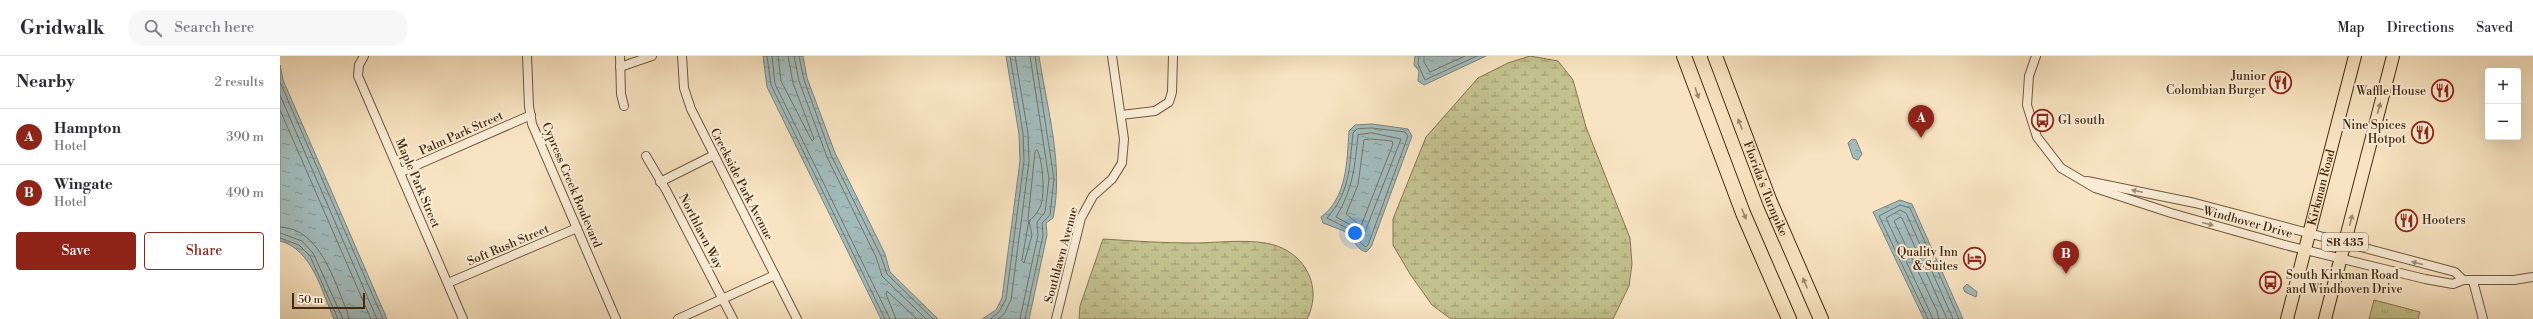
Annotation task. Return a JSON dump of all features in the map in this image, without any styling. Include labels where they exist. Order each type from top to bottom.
[{"type":"highway","points":[[1684,56],[1743,213],[1789,319]]},
{"type":"highway","name":"Florida's Turnpike","points":[[1715,56],[1770,202],[1821,319]]},
{"type":"main road","name":"Kirkman Road","points":[[2287,319],[2355,56]]},
{"type":"main road","name":"SR 435","points":[[2325,319],[2393,56]]},
{"type":"street","name":"Maple Park Street","points":[[364,56],[359,65],[358,76],[401,172],[463,319]]},
{"type":"street","name":"Cypress Creek Boulevard","points":[[527,56],[532,124],[616,319]]},
{"type":"street","points":[[620,56],[621,94],[624,106]]},
{"type":"street","points":[[620,67],[652,56]]},
{"type":"street","name":"Creekside Park Avenue","points":[[682,56],[684,88],[691,108],[797,319]]},
{"type":"street","name":"Southlawn Avenue","points":[[1056,319],[1081,218],[1093,196],[1118,172],[1122,163],[1124,139],[1112,56]]},
{"type":"street","points":[[1121,115],[1155,111],[1169,102],[1172,92],[1173,56]]},
{"type":"street","name":"Windhover Drive","points":[[2036,56],[2027,85],[2027,105],[2036,137],[2054,162],[2078,179],[2108,194],[2304,250],[2440,282],[2453,284],[2463,280],[2473,281],[2533,277]]},
{"type":"street","name":"Palm Park Street","points":[[401,172],[531,115]]},
{"type":"street","name":"Northlawn Way","points":[[646,156],[666,190],[733,319]]},
{"type":"street","points":[[660,182],[714,156]]},
{"type":"street","name":"Windhover Drive","points":[[2078,179],[2175,199],[2309,233],[2455,272],[2463,280]]},
{"type":"street","points":[[2171,213],[2175,199]]},
{"type":"street","name":"Soft Rush Street","points":[[448,283],[577,228]]},
{"type":"street","points":[[678,319],[775,275]]},
{"type":"street","points":[[2473,281],[2483,319]]},
{"type":"green space","points":[[1530,56],[1558,61],[1573,80],[1586,127],[1630,238],[1632,264],[1629,286],[1613,319],[1451,319],[1432,305],[1410,274],[1393,245],[1393,219],[1426,137],[1478,78],[1508,63]]},
{"type":"green space","points":[[1103,239],[1183,243],[1239,241],[1262,243],[1282,248],[1300,261],[1306,269],[1313,288],[1311,309],[1307,319],[1079,319],[1080,306]]},
{"type":"green space","points":[[2374,300],[2420,312],[2418,319],[2369,319]]},
{"type":"water","points":[[763,56],[803,56],[807,78],[835,153],[885,254],[890,272],[938,319],[881,319],[767,87]]},
{"type":"water","points":[[1006,56],[1039,56],[1056,157],[1056,198],[1053,218],[1046,223],[1047,235],[1029,319],[982,319],[996,310],[1002,298],[1020,161],[1019,134]]},
{"type":"water","points":[[1415,56],[1486,56],[1424,85],[1418,81],[1419,71],[1414,65]]},
{"type":"water","points":[[280,65],[283,80],[387,319],[334,319],[320,285],[308,262],[291,246],[280,241]]},
{"type":"water","points":[[1372,124],[1408,129],[1412,136],[1371,247],[1366,252],[1361,250],[1344,231],[1323,223],[1321,217],[1330,209],[1341,189],[1346,166],[1349,131],[1355,125]]},
{"type":"water","points":[[1852,139],[1856,140],[1862,154],[1858,160],[1853,158],[1848,143]]},
{"type":"water","points":[[1900,200],[1912,204],[1963,319],[1924,319],[1873,212]]},
{"type":"water","points":[[1967,284],[1977,292],[1976,297],[1965,292],[1963,288]]},
{"type":"place","name":"Junior Colombian Burger","points":[[2281,83]]},
{"type":"place","name":"Waffle House","points":[[2442,91]]},
{"type":"place","name":"G1 south","points":[[2043,120]]},
{"type":"place","name":"Nine Spices Hotpot","points":[[2422,132]]},
{"type":"place","name":"Hampton","points":[[1921,138]]},
{"type":"place","name":"Hooters","points":[[2406,220]]},
{"type":"place","name":"Quality Inn & Suites","points":[[1974,259]]},
{"type":"place","name":"Wingate","points":[[2066,274]]},
{"type":"place","name":"South Kirkman Road and Windhoven Drive","points":[[2270,282]]}]
